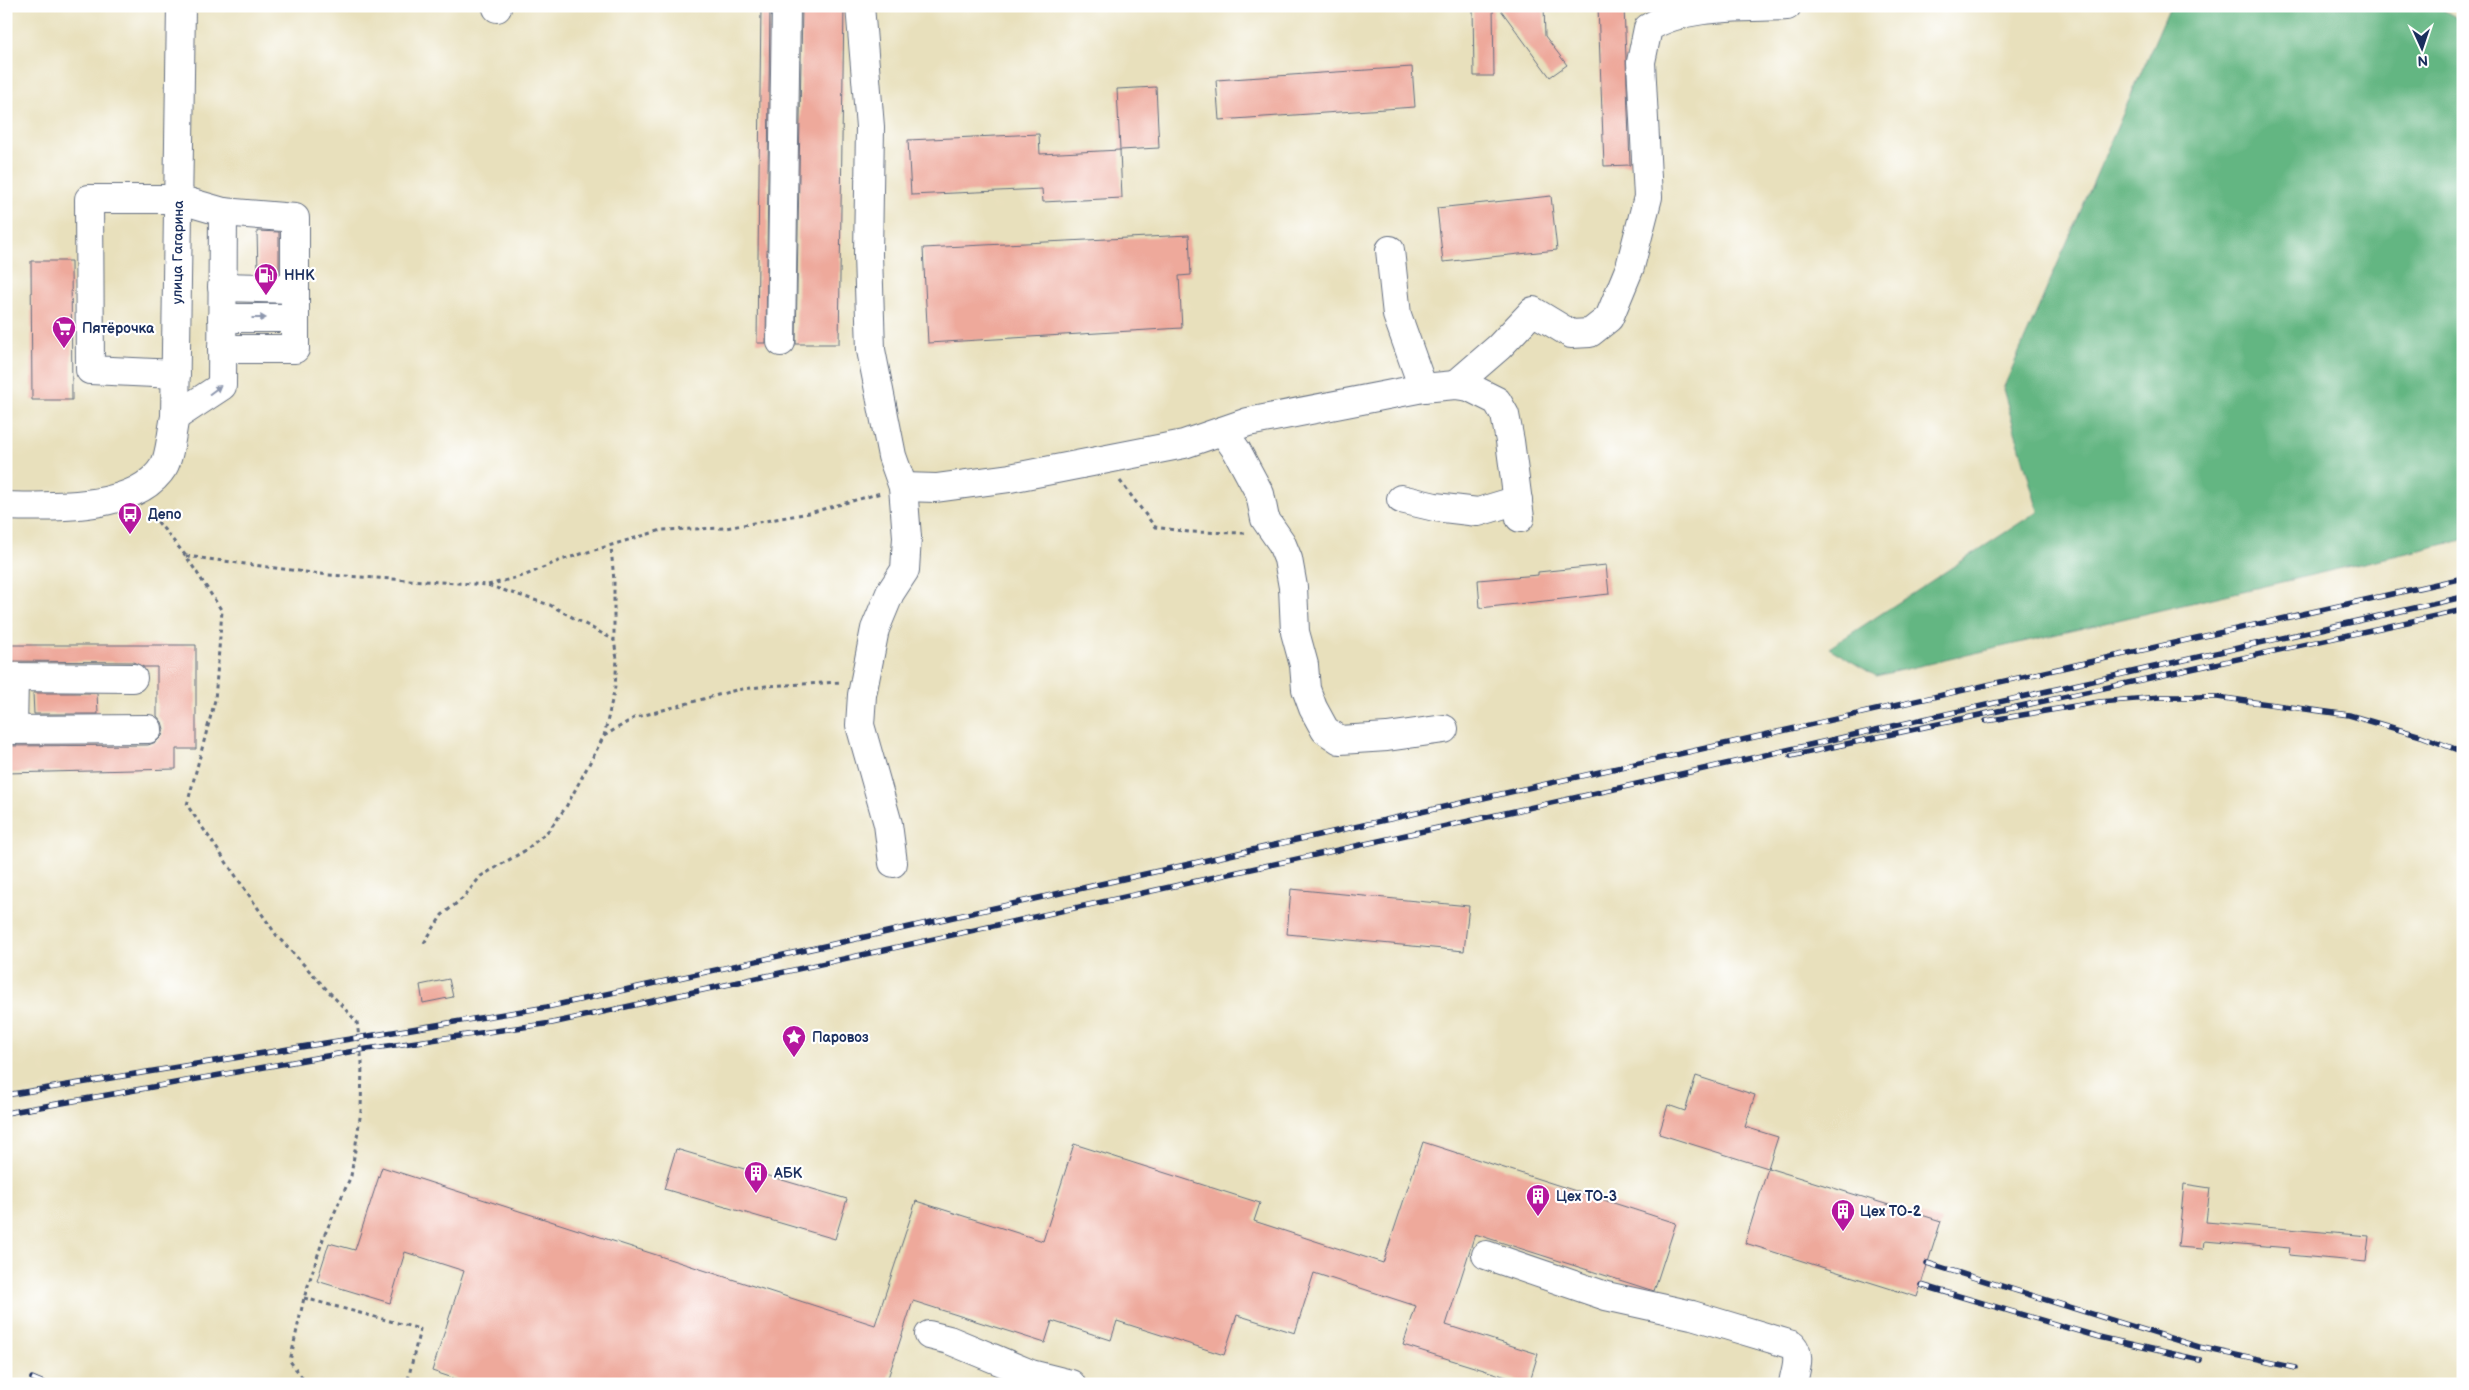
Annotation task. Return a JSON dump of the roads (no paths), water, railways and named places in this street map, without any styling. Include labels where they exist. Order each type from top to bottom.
[{"type":"main road","name":"улица Гагарина","points":[[6,506],[54,507],[117,498],[143,488],[165,465],[175,416],[181,6]]},
{"type":"main road","points":[[781,342],[786,6]]},
{"type":"main road","points":[[860,6],[870,127],[868,254],[871,350],[890,447],[903,487],[907,537],[905,570],[890,593],[875,629],[865,680],[860,725],[888,824],[893,863]]},
{"type":"main road","points":[[1455,385],[1499,347],[1533,311],[1571,334],[1590,334],[1609,318],[1630,267],[1648,197],[1641,62],[1648,28],[1663,18],[1687,12],[1787,6]]},
{"type":"main road","points":[[176,374],[90,370],[89,199],[178,199],[223,212],[295,218],[295,349],[222,349]]},
{"type":"main road","points":[[175,416],[222,386],[223,212]]},
{"type":"main road","points":[[1390,250],[1397,315],[1423,388]]},
{"type":"main road","points":[[222,287],[295,289]]},
{"type":"main road","points":[[222,318],[295,318]]},
{"type":"main road","points":[[903,487],[936,488],[1010,478],[1184,444],[1248,422],[1423,388],[1455,385],[1470,387],[1497,401],[1506,424],[1519,509],[1478,512],[1435,507],[1401,499]]},
{"type":"main road","points":[[1223,430],[1237,451],[1260,494],[1265,519],[1281,542],[1288,560],[1293,587],[1295,632],[1304,665],[1306,689],[1313,708],[1326,730],[1340,740],[1387,737],[1444,729]]},
{"type":"main road","points":[[133,678],[10,677],[10,730],[148,729]]},
{"type":"main road","points":[[1486,1255],[1606,1296],[1692,1314],[1792,1345],[1797,1351],[1798,1358],[1793,1384]]},
{"type":"main road","points":[[929,1335],[949,1340],[1031,1374],[1072,1384]]},
{"type":"railway","points":[[6,1095],[547,1007],[2463,578]]},
{"type":"railway","points":[[6,1113],[360,1050],[552,1023],[1628,786],[2463,597]]},
{"type":"railway","points":[[1791,756],[2463,610]]},
{"type":"railway","points":[[1986,721],[2099,702],[2160,697],[2217,697],[2349,715],[2421,736],[2463,752]]},
{"type":"railway","points":[[1927,1263],[2199,1347],[2295,1368]]},
{"type":"railway","points":[[1921,1285],[2099,1337],[2200,1360]]},
{"type":"railway","points":[[32,1378],[46,1384]]},
{"type":"place","name":"ННК","points":[[266,296]]},
{"type":"place","name":"Пятёрочка","points":[[64,349]]},
{"type":"place","name":"Депо","points":[[130,535]]},
{"type":"place","name":"Паровоз","points":[[794,1058]]},
{"type":"place","name":"АБК","points":[[756,1194]]},
{"type":"place","name":"Цех ТО-3","points":[[1538,1217]]},
{"type":"place","name":"Цех ТО-2","points":[[1843,1232]]}]
